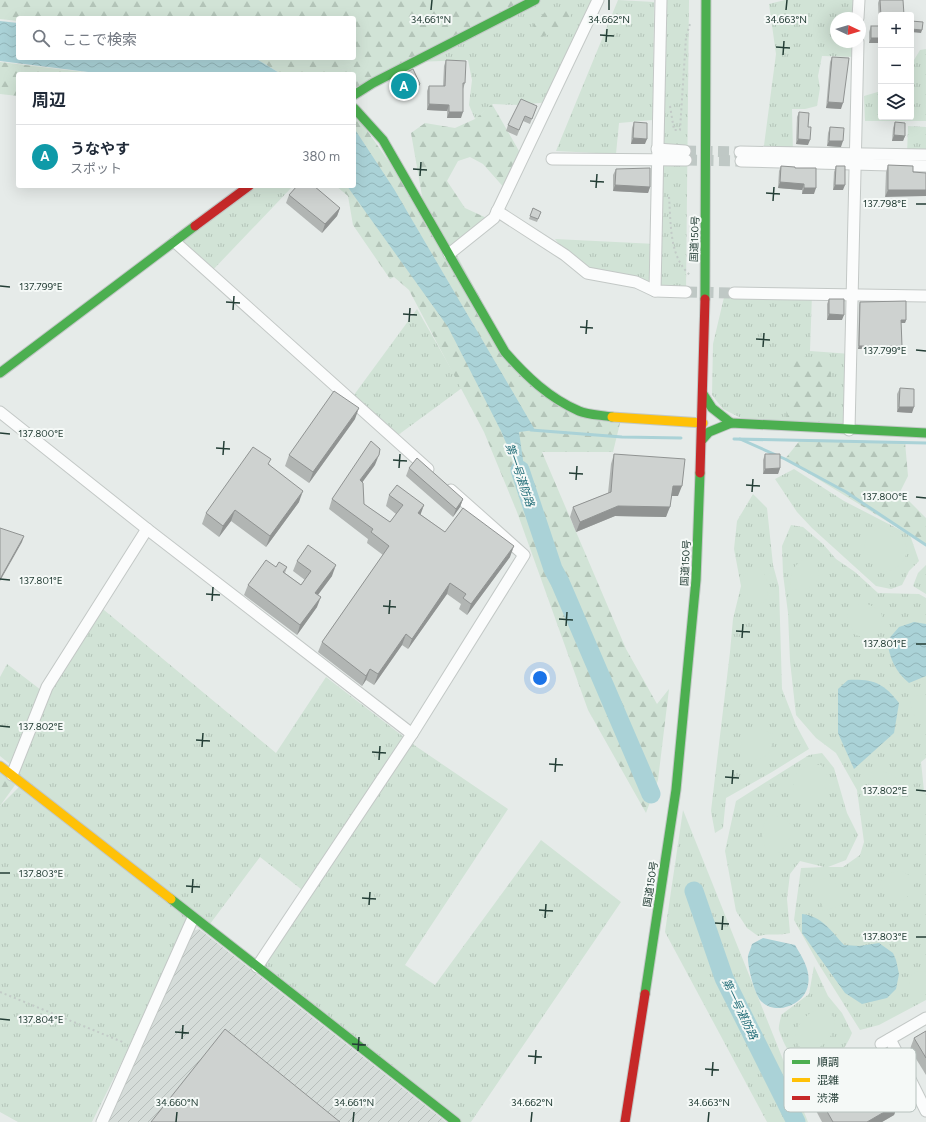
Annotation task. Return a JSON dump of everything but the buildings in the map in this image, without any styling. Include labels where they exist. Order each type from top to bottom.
[{"type":"main road","points":[[356,94],[372,83],[535,0]]},
{"type":"main road","name":"国道150号","points":[[624,1122],[676,790],[696,580],[703,423],[708,102],[706,0]]},
{"type":"main road","points":[[356,110],[383,140],[506,352],[523,372],[548,394],[580,412],[625,419],[703,423]]},
{"type":"main road","points":[[0,374],[245,188]]},
{"type":"main road","points":[[703,394],[712,408],[731,423]]},
{"type":"main road","points":[[702,440],[709,432],[731,423],[926,433]]},
{"type":"main road","points":[[0,766],[456,1122]]},
{"type":"street","points":[[449,254],[494,218],[598,0]]},
{"type":"street","points":[[655,291],[660,0]]},
{"type":"street","points":[[858,0],[858,12]]},
{"type":"street","points":[[849,430],[858,48]]},
{"type":"street","points":[[552,159],[657,154],[686,155]]},
{"type":"street","points":[[740,156],[855,158],[926,156]]},
{"type":"street","points":[[855,158],[926,166]]},
{"type":"street","points":[[497,211],[565,255],[587,273],[636,282],[655,291],[686,292]]},
{"type":"street","points":[[176,242],[524,555],[412,734],[257,967]]},
{"type":"street","points":[[734,293],[926,296]]},
{"type":"street","points":[[0,412],[147,529],[412,734]]},
{"type":"street","points":[[12,775],[47,687],[147,529]]},
{"type":"street","points":[[102,1122],[134,1047],[193,918]]},
{"type":"street","points":[[889,1048],[886,1042],[926,1018]]},
{"type":"street","points":[[916,1094],[926,1111]]},
{"type":"path","points":[[670,102],[674,130],[680,130],[686,37],[690,23],[695,19]]},
{"type":"path","points":[[668,191],[673,244],[684,270],[692,277]]},
{"type":"path","points":[[0,992],[134,1047]]},
{"type":"shaded area","points":[[199,929],[446,1122],[104,1122],[190,932]]},
{"type":"green space","points":[[0,0],[524,0],[356,95],[356,72],[278,72],[258,60],[356,60],[356,16],[16,16],[16,21],[0,19]]},
{"type":"green space","points":[[535,0],[600,0],[550,102],[519,105],[493,104],[475,119],[469,105],[472,80],[468,60],[415,62]]},
{"type":"green space","points":[[618,0],[654,2],[653,120],[619,123],[616,154],[556,151]]},
{"type":"green space","points":[[665,0],[689,0],[686,292],[587,273],[572,261],[555,239],[656,244]]},
{"type":"green space","points":[[785,0],[859,0],[858,12],[830,12],[830,48],[858,48],[857,57],[822,56],[818,76],[820,88],[817,106],[805,109],[792,109],[793,153],[763,153],[776,54],[769,4]]},
{"type":"green space","points":[[565,6],[571,12],[570,25],[564,30],[537,38],[533,25],[546,11]]},
{"type":"green space","points":[[926,49],[926,121],[865,121],[864,96],[878,92],[878,120],[914,120],[914,60],[920,50]]},
{"type":"green space","points":[[0,62],[84,72],[16,72],[16,96],[0,94]]},
{"type":"green space","points":[[492,104],[523,158],[507,191],[483,164],[470,157],[458,161],[447,181],[465,208],[491,220],[454,250],[521,373],[555,398],[621,419],[613,452],[542,452],[626,649],[657,704],[669,689],[658,780],[646,813],[588,710],[517,512],[484,432],[409,290],[394,277],[390,279],[353,225],[348,196],[338,188],[356,188],[356,115],[425,213],[411,133],[425,123],[455,128],[475,119]]},
{"type":"green space","points":[[908,126],[926,127],[926,155],[907,155]]},
{"type":"green space","points":[[246,188],[291,188],[210,273],[175,242]]},
{"type":"green space","points":[[725,293],[745,297],[812,294],[810,351],[851,354],[849,426],[831,423],[831,358],[786,421],[741,418],[723,409],[712,395],[713,344]]},
{"type":"green space","points":[[417,309],[462,388],[394,438],[351,399]]},
{"type":"green space","points":[[790,356],[831,358],[831,423],[786,421]]},
{"type":"green space","points":[[801,439],[905,442],[908,476],[900,492],[926,518],[926,545],[785,459]]},
{"type":"green space","points":[[794,469],[844,501],[910,535],[919,561],[909,571],[902,585],[891,589],[876,586],[812,528],[797,512],[775,479]]},
{"type":"green space","points":[[753,494],[767,508],[773,565],[779,587],[782,689],[796,725],[809,749],[726,798],[723,828],[715,833],[711,811],[733,619],[741,586],[734,549],[737,521]]},
{"type":"green space","points":[[791,525],[803,527],[823,544],[836,559],[855,572],[878,593],[919,594],[926,598],[926,758],[921,762],[924,791],[926,793],[926,1000],[879,1025],[860,1030],[818,963],[794,920],[801,868],[824,867],[800,861],[790,874],[787,899],[790,933],[758,936],[747,928],[736,911],[725,851],[736,801],[809,755],[822,753],[834,768],[847,813],[858,835],[846,860],[828,867],[843,867],[860,855],[864,842],[857,790],[836,753],[816,738],[796,715],[790,661],[788,613],[783,574],[782,546]]},
{"type":"green space","points":[[881,527],[896,531],[906,544],[907,551],[905,558],[896,568],[881,572],[863,554],[867,534]]},
{"type":"green space","points":[[806,558],[814,559],[817,562],[819,578],[807,588],[800,590],[791,589],[793,570]]},
{"type":"green space","points":[[926,565],[926,594],[913,586],[918,573]]},
{"type":"green space","points":[[751,567],[760,568],[767,580],[768,593],[765,602],[753,603],[741,598],[744,575]]},
{"type":"green space","points":[[864,603],[879,610],[882,617],[882,622],[878,633],[868,638],[855,635],[847,618],[850,606]]},
{"type":"green space","points":[[98,605],[276,753],[326,677],[417,747],[508,809],[405,965],[435,985],[541,840],[621,902],[471,1122],[456,1122],[257,967],[306,893],[260,857],[207,928],[193,918],[92,1122],[18,1122],[0,1112],[0,806],[22,784],[12,775],[47,687]]},
{"type":"green space","points":[[7,664],[41,690],[11,765],[0,756],[0,677]]},
{"type":"green space","points":[[926,695],[926,724],[919,720],[912,712],[911,700],[916,696]]},
{"type":"green space","points":[[754,728],[759,728],[773,734],[773,741],[769,752],[763,758],[745,760],[740,755],[742,738]]},
{"type":"green space","points":[[810,765],[821,765],[827,772],[825,789],[813,797],[799,797],[794,792],[794,778],[801,769]]},
{"type":"green space","points":[[0,769],[15,785],[0,806]]},
{"type":"green space","points":[[874,770],[886,772],[892,775],[899,784],[893,798],[879,807],[872,802],[869,791],[868,778]]},
{"type":"green space","points":[[683,810],[784,1062],[784,1112],[804,1112],[808,1122],[767,1122],[665,932]]},
{"type":"green space","points":[[770,815],[779,816],[785,819],[791,828],[789,839],[780,852],[768,853],[762,837],[762,829]]},
{"type":"green space","points":[[901,871],[911,878],[914,890],[904,900],[893,901],[886,897],[880,883],[885,874]]},
{"type":"green space","points":[[830,878],[835,883],[842,901],[839,906],[823,911],[822,904],[813,898],[813,891],[819,880]]},
{"type":"green space","points":[[814,966],[828,996],[842,1013],[852,1033],[844,1048],[787,1048],[779,1028],[781,1015],[809,994]]},
{"type":"green space","points":[[926,971],[926,991],[918,995],[913,995],[909,987],[910,976],[916,972]]},
{"type":"green space","points":[[825,1010],[832,1015],[835,1021],[832,1035],[818,1048],[801,1048],[796,1038],[797,1028],[803,1019],[816,1011]]},
{"type":"water","points":[[0,21],[16,23],[16,60],[258,60],[278,72],[88,72],[0,61]]},
{"type":"water","points":[[356,131],[394,189],[535,430],[519,432],[528,495],[501,431],[448,327],[348,188],[356,188]]},
{"type":"water","points":[[914,622],[926,624],[926,676],[909,683],[900,674],[894,664],[887,641],[899,627]]},
{"type":"water","points":[[848,680],[865,680],[877,684],[888,691],[899,703],[894,733],[854,769],[838,733],[838,689]]},
{"type":"water","points":[[802,914],[809,915],[821,921],[844,945],[859,946],[879,943],[893,953],[899,974],[896,989],[887,998],[862,1004],[845,993],[802,933]]},
{"type":"water","points":[[763,938],[795,945],[807,969],[809,979],[806,992],[802,998],[790,1006],[775,1008],[768,1006],[759,999],[754,988],[748,956],[752,944]]},
{"type":"waterway","points":[[531,430],[622,437],[681,438]]},
{"type":"waterway","points":[[734,439],[926,443]]},
{"type":"waterway","points":[[740,439],[785,459],[846,492],[926,545]]},
{"type":"waterway","name":"第一号湛防路","points":[[520,470],[553,569],[560,582],[651,794]]},
{"type":"waterway","name":"第一号湛防路","points":[[694,891],[724,978],[784,1098]]},
{"type":"waterway","name":"第一号湛防路","points":[[791,1112],[796,1122]]},
{"type":"tunnel","points":[[685,151],[740,152]]},
{"type":"tunnel","points":[[686,160],[741,161]]},
{"type":"tunnel","points":[[686,292],[734,293]]},
{"type":"traffic: fast","points":[[356,94],[373,83],[535,0]]},
{"type":"traffic: fast","points":[[705,299],[706,0]]},
{"type":"traffic: fast","points":[[356,110],[383,140],[505,352],[521,370],[558,400],[583,412],[612,417]]},
{"type":"traffic: fast","points":[[0,373],[195,226]]},
{"type":"traffic: fast","points":[[703,394],[712,408],[731,423]]},
{"type":"traffic: fast","points":[[702,440],[709,432],[731,423],[926,433]]},
{"type":"traffic: fast","points":[[645,994],[676,790],[696,580],[700,473]]},
{"type":"traffic: fast","points":[[171,899],[456,1122]]},
{"type":"traffic: slow","points":[[612,417],[703,423]]},
{"type":"traffic: slow","points":[[0,766],[171,899]]},
{"type":"traffic: jam","points":[[195,226],[246,188]]},
{"type":"traffic: jam","points":[[700,473],[705,299]]},
{"type":"traffic: jam","points":[[625,1122],[645,994]]},
{"type":"place","name":"うなやす","points":[[404,86]]}]
